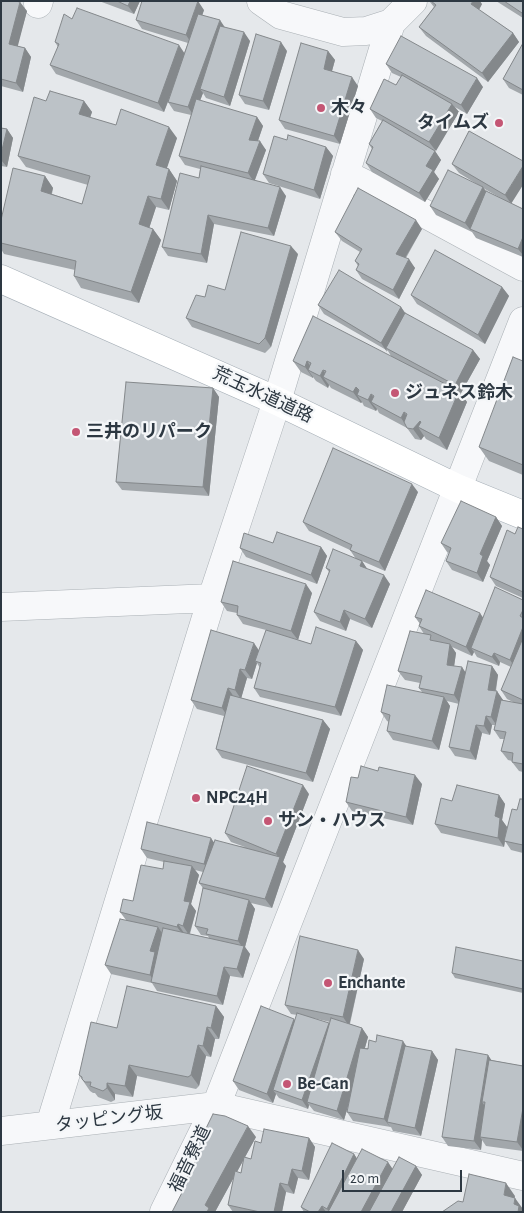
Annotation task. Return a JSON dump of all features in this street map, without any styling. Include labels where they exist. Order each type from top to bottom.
[{"type":"main road","name":"荒玉水道道路","points":[[1,279],[277,401],[458,489],[523,515]]},
{"type":"street","points":[[261,1],[280,15],[343,32],[366,31],[391,23],[413,1]]},
{"type":"street","points":[[50,1126],[212,598],[277,401],[391,23]]},
{"type":"street","points":[[345,174],[418,210],[523,267]]},
{"type":"street","name":"福音寮道","points":[[164,1212],[216,1106],[523,321]]},
{"type":"street","points":[[1,608],[212,598]]},
{"type":"street","name":"タッピング坂","points":[[1,1131],[216,1106],[523,1176]]},
{"type":"building","points":[[1,1],[20,2],[9,44],[25,48],[16,83],[1,79]]},
{"type":"building","points":[[117,1],[130,1],[128,6]]},
{"type":"building","points":[[142,1],[198,1],[186,35],[136,20]]},
{"type":"building","points":[[431,1],[473,1],[471,4],[513,33],[482,73],[419,27],[436,5]]},
{"type":"building","points":[[504,1],[523,1],[522,13]]},
{"type":"building","points":[[77,8],[179,45],[158,103],[50,65],[59,44],[55,42],[64,14],[72,19]]},
{"type":"building","points":[[198,14],[220,20],[188,107],[168,102]]},
{"type":"building","points":[[220,26],[244,32],[224,97],[200,89]]},
{"type":"building","points":[[256,34],[281,42],[263,101],[239,95]]},
{"type":"building","points":[[401,36],[477,78],[461,105],[386,64]]},
{"type":"building","name":"木々","points":[[301,43],[328,51],[324,69],[352,77],[334,136],[279,120]]},
{"type":"building","points":[[523,43],[523,90],[503,79]]},
{"type":"building","points":[[402,75],[452,104],[429,142],[370,109],[384,79],[396,85]]},
{"type":"building","points":[[50,91],[84,101],[79,114],[116,125],[121,109],[169,127],[156,165],[169,169],[161,199],[148,196],[139,224],[153,229],[131,292],[74,276],[76,261],[1,243],[1,220],[13,168],[45,176],[41,191],[82,204],[90,176],[18,156],[34,97],[46,101]]},
{"type":"building","points":[[196,99],[257,117],[249,140],[260,141],[248,173],[179,156]]},
{"type":"building","points":[[383,120],[435,151],[426,166],[433,170],[419,193],[366,163],[373,147],[369,144]]},
{"type":"building","points":[[1,128],[7,129],[1,154]]},
{"type":"building","points":[[469,131],[523,161],[523,166],[505,195],[452,164]]},
{"type":"building","points":[[288,135],[326,147],[314,190],[263,174],[274,136],[287,140]]},
{"type":"building","points":[[201,166],[280,187],[268,228],[208,215],[201,254],[162,247],[180,173],[199,178]]},
{"type":"building","points":[[448,170],[483,187],[465,223],[430,206]]},
{"type":"building","points":[[358,188],[416,220],[396,254],[409,259],[393,290],[356,270],[359,264],[355,261],[362,249],[335,232]]},
{"type":"building","points":[[486,191],[523,209],[523,237],[518,249],[470,229]]},
{"type":"building","points":[[241,232],[291,246],[265,338],[259,344],[186,318],[196,295],[205,297],[208,285],[225,290]]},
{"type":"building","points":[[435,250],[502,287],[478,335],[411,295]]},
{"type":"building","points":[[339,270],[401,307],[381,343],[318,305]]},
{"type":"building","points":[[405,313],[473,350],[455,385],[386,348]]},
{"type":"building","name":"ジュネス鈴木","points":[[313,316],[459,391],[439,438],[418,427],[420,421],[413,429],[407,428],[404,422],[407,414],[404,412],[401,418],[371,402],[374,396],[371,394],[368,400],[357,395],[359,390],[356,387],[353,392],[323,377],[326,371],[323,370],[320,376],[308,370],[311,363],[307,361],[305,367],[293,361]]},
{"type":"building","points":[[513,357],[523,361],[523,465],[479,447]]},
{"type":"building","points":[[126,382],[213,388],[203,487],[116,482]]},
{"type":"building","points":[[333,448],[412,484],[379,562],[350,550],[352,545],[303,522]]},
{"type":"building","points":[[461,501],[496,517],[480,554],[483,556],[477,573],[446,561],[451,548],[441,543]]},
{"type":"building","points":[[518,527],[523,529],[523,592],[490,577],[507,530],[515,534]]},
{"type":"building","points":[[277,532],[321,547],[311,575],[240,548],[244,533],[273,543]]},
{"type":"building","points":[[333,549],[362,561],[360,566],[384,575],[365,619],[344,610],[340,622],[314,612],[330,570],[326,568]]},
{"type":"building","points":[[233,561],[306,584],[291,631],[237,615],[238,606],[221,602]]},
{"type":"building","points":[[495,587],[523,600],[523,610],[520,616],[523,618],[523,627],[510,660],[494,653],[492,657],[471,648]]},
{"type":"building","points":[[426,590],[480,613],[466,647],[419,626],[422,619],[415,617]]},
{"type":"building","points":[[316,627],[356,641],[335,707],[254,688],[261,663],[255,661],[266,630],[311,644]]},
{"type":"building","points":[[211,630],[254,643],[245,670],[240,669],[235,690],[228,688],[222,708],[191,700]]},
{"type":"building","points":[[410,631],[431,635],[430,640],[450,644],[447,665],[462,667],[454,695],[419,688],[422,676],[398,671]]},
{"type":"building","points":[[523,638],[523,700],[501,690]]},
{"type":"building","points":[[468,661],[492,666],[488,690],[497,691],[491,717],[486,716],[484,726],[476,725],[470,751],[449,747]]},
{"type":"building","points":[[387,685],[444,697],[432,741],[387,731],[390,715],[381,712]]},
{"type":"building","points":[[230,695],[323,720],[306,773],[216,749]]},
{"type":"building","points":[[501,700],[523,704],[523,764],[512,762],[513,753],[501,751],[506,732],[494,730]]},
{"type":"building","name":"サン・ハウス","points":[[247,766],[303,785],[276,854],[225,833]]},
{"type":"building","points":[[361,766],[378,771],[379,767],[415,775],[406,817],[346,802],[351,777],[358,778]]},
{"type":"building","points":[[457,785],[499,795],[495,816],[500,818],[498,838],[435,824],[441,798],[452,801]]},
{"type":"building","points":[[520,799],[523,799],[523,845],[504,841],[512,809],[517,810]]},
{"type":"building","points":[[147,822],[211,838],[204,864],[141,849]]},
{"type":"building","points":[[215,840],[280,857],[265,899],[199,883]]},
{"type":"building","points":[[164,861],[192,866],[184,901],[190,902],[183,926],[178,924],[177,927],[120,912],[123,899],[133,901],[141,865],[163,869]]},
{"type":"building","points":[[203,888],[249,900],[238,941],[206,934],[208,929],[195,926]]},
{"type":"building","points":[[120,919],[158,927],[150,951],[155,952],[150,975],[105,965]]},
{"type":"building","points":[[163,928],[244,946],[237,969],[224,967],[217,996],[151,982]]},
{"type":"building","name":"Enchante","points":[[300,936],[358,950],[343,1017],[285,1005]]},
{"type":"building","points":[[456,947],[523,961],[523,989],[452,973]]},
{"type":"building","points":[[127,986],[216,1006],[211,1028],[207,1027],[203,1046],[198,1045],[191,1075],[188,1077],[129,1065],[125,1086],[107,1083],[107,1088],[103,1091],[90,1086],[91,1082],[85,1082],[79,1075],[91,1022],[117,1028]]},
{"type":"building","points":[[261,1006],[294,1019],[267,1094],[233,1081]]},
{"type":"building","points":[[297,1013],[329,1023],[302,1100],[273,1090]]},
{"type":"building","points":[[331,1018],[362,1028],[337,1111],[307,1102]]},
{"type":"building","points":[[377,1035],[403,1041],[384,1119],[347,1112],[360,1048],[368,1049],[369,1040],[376,1042]]},
{"type":"building","points":[[405,1046],[432,1051],[415,1128],[387,1122]]},
{"type":"building","points":[[456,1049],[488,1055],[474,1141],[442,1137]]},
{"type":"building","points":[[489,1060],[523,1066],[523,1108],[517,1142],[480,1137],[485,1102],[482,1102]]},
{"type":"building","points":[[213,1114],[225,1116],[248,1126],[205,1205],[209,1208],[207,1212],[172,1212],[188,1181],[186,1179],[196,1160],[192,1157]]},
{"type":"building","points":[[264,1129],[309,1138],[302,1171],[292,1169],[288,1185],[280,1183],[274,1212],[260,1212],[228,1205],[235,1171],[241,1173],[244,1157],[251,1159],[255,1141],[261,1143]]},
{"type":"building","points":[[332,1143],[354,1154],[327,1209],[322,1206],[318,1212],[310,1212],[301,1207]]},
{"type":"building","points":[[362,1149],[388,1162],[361,1212],[328,1212]]},
{"type":"building","points":[[399,1157],[416,1166],[391,1212],[369,1212]]},
{"type":"building","points":[[469,1174],[506,1183],[504,1195],[515,1198],[514,1204],[519,1206],[518,1212],[442,1212],[458,1201],[463,1202]]},
{"type":"place","name":"木々","points":[[321,108]]},
{"type":"place","name":"タイムズ","points":[[499,123]]},
{"type":"place","name":"ジュネス鈴木","points":[[395,393]]},
{"type":"place","name":"三井のリパーク","points":[[76,432]]},
{"type":"place","name":"NPC24H","points":[[196,798]]},
{"type":"place","name":"サン・ハウス","points":[[268,821]]},
{"type":"place","name":"Enchante","points":[[328,983]]},
{"type":"place","name":"Be-Can","points":[[287,1084]]}]
